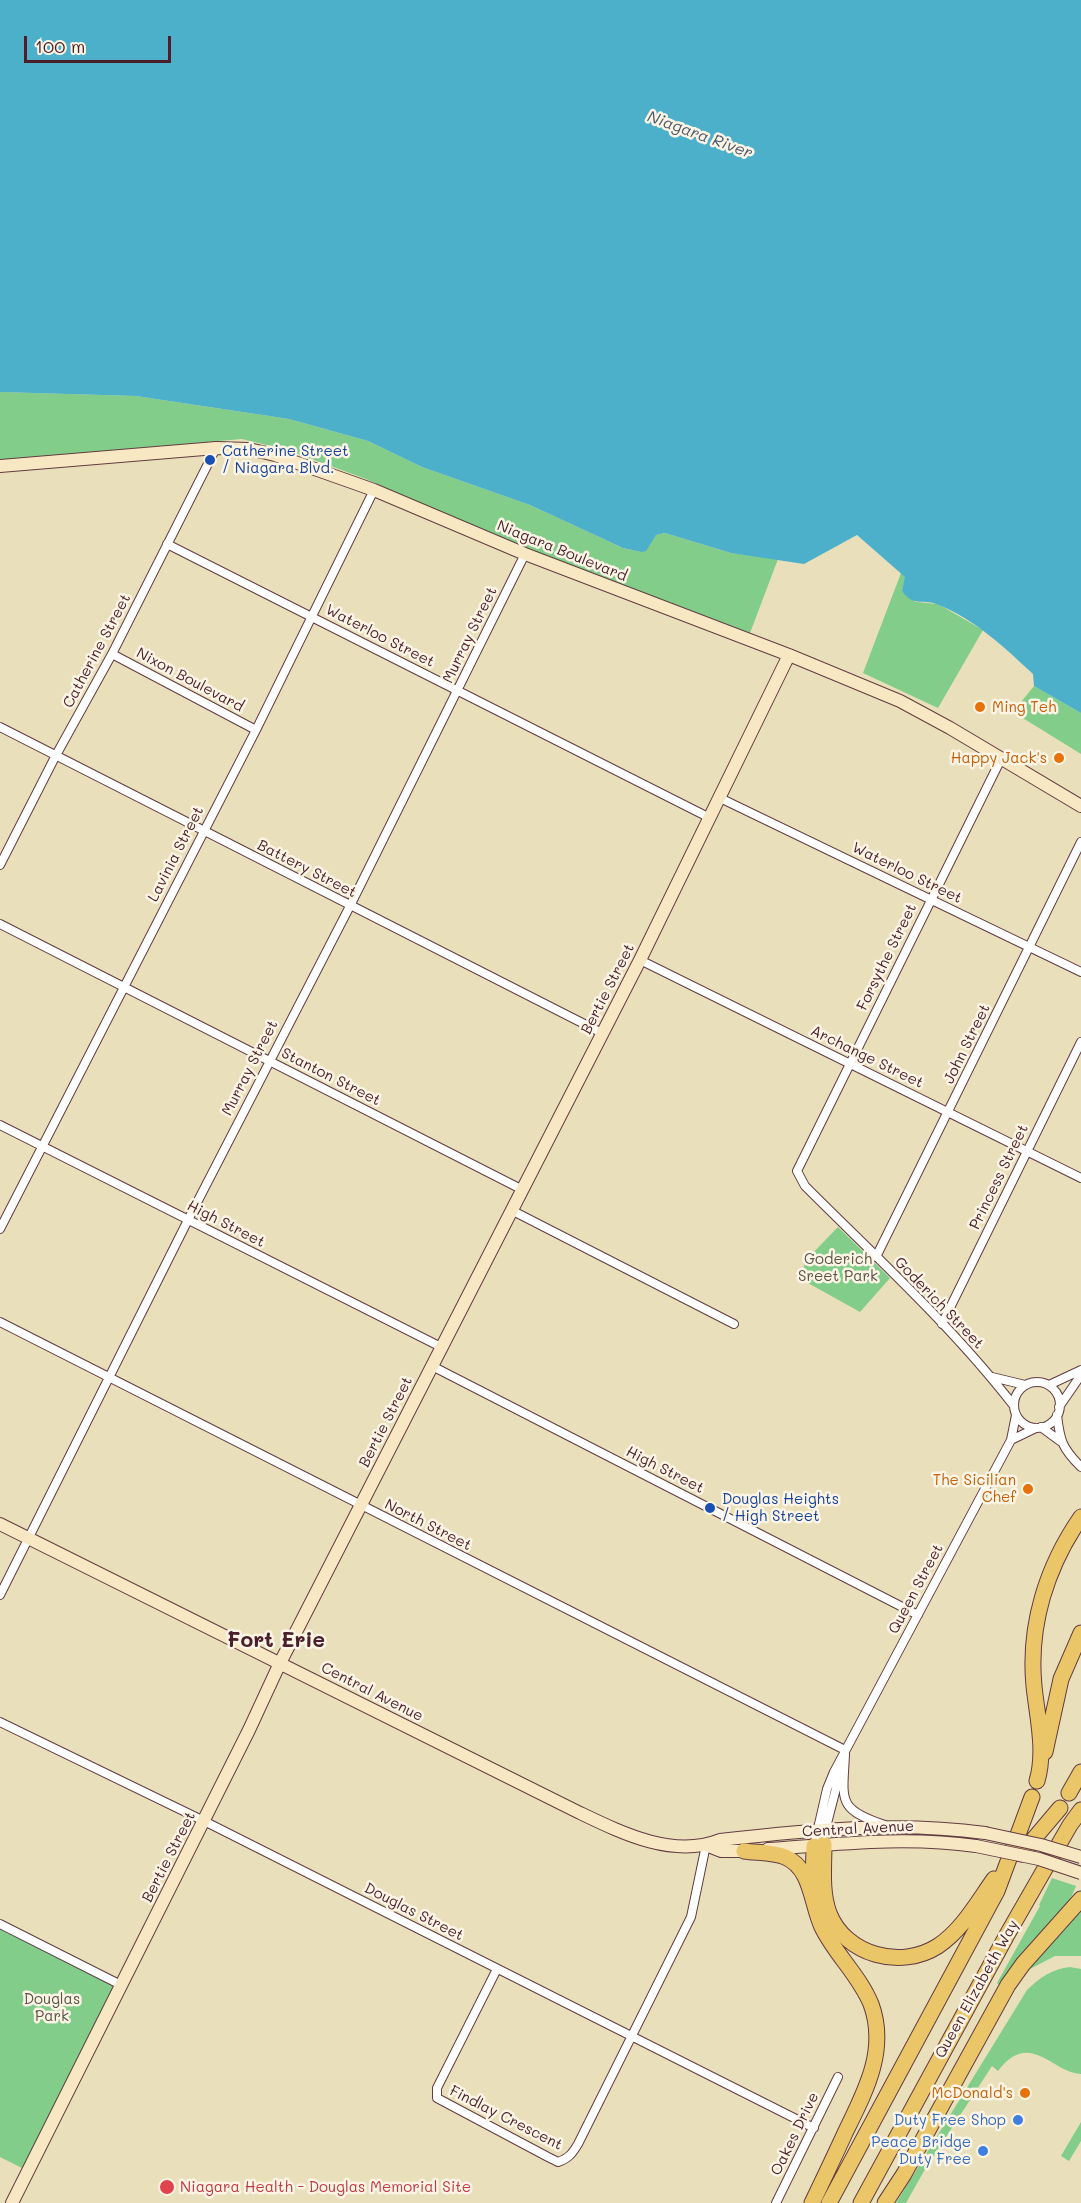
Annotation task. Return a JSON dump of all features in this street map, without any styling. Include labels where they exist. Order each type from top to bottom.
[{"type":"highway","points":[[1081,1516],[1055,1558],[1038,1611],[1034,1684],[1039,1731],[1039,1775],[1057,1693],[1081,1633]]},
{"type":"highway","points":[[1069,1793],[1081,1772]]},
{"type":"highway","points":[[997,1891],[1016,1851],[1032,1797]]},
{"type":"highway","points":[[820,1837],[823,1881],[830,1914],[840,1931],[855,1945],[875,1955],[886,1957],[918,1955],[928,1952],[948,1939],[965,1920],[1016,1851],[1060,1808]]},
{"type":"highway","name":"Queen Elizabeth Way","points":[[861,2203],[1008,1933],[1070,1825],[1081,1810]]},
{"type":"highway","points":[[815,1907],[812,1876],[820,1837]]},
{"type":"highway","points":[[744,1851],[784,1857],[795,1864],[808,1882],[825,1934],[858,1980],[871,2004],[877,2028],[873,2070],[812,2203]]},
{"type":"highway","name":"Queen Elizabeth Way","points":[[829,2203],[997,1891],[1016,1851]]},
{"type":"highway","points":[[885,2203],[904,2174],[1008,1985],[1023,1964],[1081,1899]]},
{"type":"main road","name":"Niagara Boulevard","points":[[0,466],[216,448],[249,449],[275,454],[374,490],[525,554],[789,655],[900,701],[1081,806]]},
{"type":"main road","name":"Bertie Street","points":[[12,2203],[204,1821],[280,1663],[640,960],[789,655]]},
{"type":"main road","name":"Central Avenue","points":[[0,1524],[612,1828],[643,1840],[670,1845],[706,1845],[720,1840],[820,1837],[907,1840],[976,1846],[1039,1859],[1081,1873]]},
{"type":"main road","name":"Central Avenue","points":[[706,1845],[721,1851],[744,1851],[888,1826],[985,1833],[1041,1845],[1081,1857]]},
{"type":"street","name":"Catherine Street","points":[[0,865],[55,757],[112,654],[216,448]]},
{"type":"street","name":"Lavinia Street","points":[[0,1229],[255,730],[374,490]]},
{"type":"street","name":"Waterloo Street","points":[[167,544],[710,818]]},
{"type":"street","name":"Murray Street","points":[[0,1595],[269,1060],[350,906],[525,554]]},
{"type":"street","name":"Nixon Boulevard","points":[[112,654],[255,730]]},
{"type":"street","name":"Battery Street","points":[[0,727],[55,757],[602,1033]]},
{"type":"street","name":"Forsythe Street","points":[[798,1169],[1001,759]]},
{"type":"street","name":"Waterloo Street","points":[[720,798],[1081,972]]},
{"type":"street","name":"John Street","points":[[876,1257],[1081,842]]},
{"type":"street","name":"Stanton Street","points":[[0,924],[521,1189]]},
{"type":"street","name":"Archange Street","points":[[640,960],[1081,1178]]},
{"type":"street","name":"Princess Street","points":[[942,1324],[1081,1042]]},
{"type":"street","name":"High Street","points":[[0,1125],[441,1347]]},
{"type":"street","name":"Goderich Street","points":[[798,1169],[805,1186],[942,1324],[991,1377],[1015,1411]]},
{"type":"street","points":[[511,1210],[735,1324]]},
{"type":"street","name":"North Street","points":[[0,1322],[846,1750]]},
{"type":"street","name":"High Street","points":[[432,1366],[918,1615]]},
{"type":"street","points":[[1049,1385],[1081,1373]]},
{"type":"street","points":[[1011,1440],[1050,1423],[1081,1373]]},
{"type":"street","points":[[991,1377],[1025,1385],[1041,1382],[1049,1385],[1059,1398],[1060,1441]]},
{"type":"street","points":[[1025,1385],[1019,1390],[1015,1411],[1021,1422],[1039,1428],[1060,1441],[1070,1457],[1081,1467]]},
{"type":"street","name":"Queen Street","points":[[820,1837],[846,1750],[1011,1440],[1015,1411]]},
{"type":"street","name":"Douglas Street","points":[[0,1722],[204,1821],[814,2128]]},
{"type":"street","points":[[846,1750],[843,1792],[846,1802],[857,1815],[888,1826]]},
{"type":"street","points":[[632,2037],[691,1917],[706,1845]]},
{"type":"street","points":[[0,1924],[121,1985]]},
{"type":"street","name":"Findlay Crescent","points":[[497,1969],[437,2088],[437,2098],[548,2157],[558,2162],[572,2156],[632,2037]]},
{"type":"street","name":"Oakes Drive","points":[[776,2203],[838,2077]]},
{"type":"green space","points":[[0,392],[136,396],[289,419],[368,441],[422,467],[530,505],[623,548],[641,552],[656,535],[665,533],[731,553],[778,559],[750,633],[516,546],[366,479],[287,450],[242,439],[0,460]]},
{"type":"green space","points":[[901,573],[906,577],[902,591],[916,602],[938,604],[983,630],[938,708],[863,673]]},
{"type":"green space","points":[[1034,686],[1081,713],[1081,754],[1013,712]]},
{"type":"green space","name":"Goderich Sreet Park","points":[[838,1227],[890,1278],[860,1312],[799,1278],[807,1259]]},
{"type":"green space","points":[[1052,1878],[1076,1886],[1072,1895],[1061,1911],[1028,1946],[1000,1986],[997,1983],[1040,1906]]},
{"type":"green space","points":[[1081,1909],[1081,1956],[1055,1956],[1028,1970]]},
{"type":"green space","name":"Douglas Park","points":[[0,1924],[121,1985],[26,2170],[0,2157]]},
{"type":"green space","points":[[1070,1967],[1081,1969],[1081,2074],[1070,2072],[1031,2053],[1020,2054],[1010,2059],[998,2071],[992,2066],[906,2203],[896,2203],[1027,1990],[1046,1975]]},
{"type":"green space","points":[[1081,2122],[1081,2141],[1069,2161],[1061,2156]]},
{"type":"water","name":"Niagara River","points":[[0,0],[1081,0],[1081,713],[1034,686],[1033,674],[1001,645],[965,618],[934,603],[915,601],[906,596],[902,591],[905,577],[857,535],[804,564],[731,553],[665,533],[656,535],[646,551],[641,552],[623,548],[530,505],[422,467],[368,441],[289,419],[136,396],[0,392]]},
{"type":"place","name":"Catherine Street / Niagara Blvd.","points":[[210,460]]},
{"type":"place","name":"Ming Teh","points":[[980,707]]},
{"type":"place","name":"Happy Jack's","points":[[1059,758]]},
{"type":"place","name":"The Sicilian Chef","points":[[1028,1489]]},
{"type":"place","name":"Douglas Heights / High Street","points":[[710,1508]]},
{"type":"place","name":"McDonald's","points":[[1025,2093]]},
{"type":"place","name":"Duty Free Shop","points":[[1018,2120]]},
{"type":"place","name":"Peace Bridge Duty Free","points":[[983,2151]]},
{"type":"place","name":"Niagara Health - Douglas Memorial Site","points":[[167,2187]]},
{"type":"district","name":"Fort Erie","points":[[276,1641]]}]
